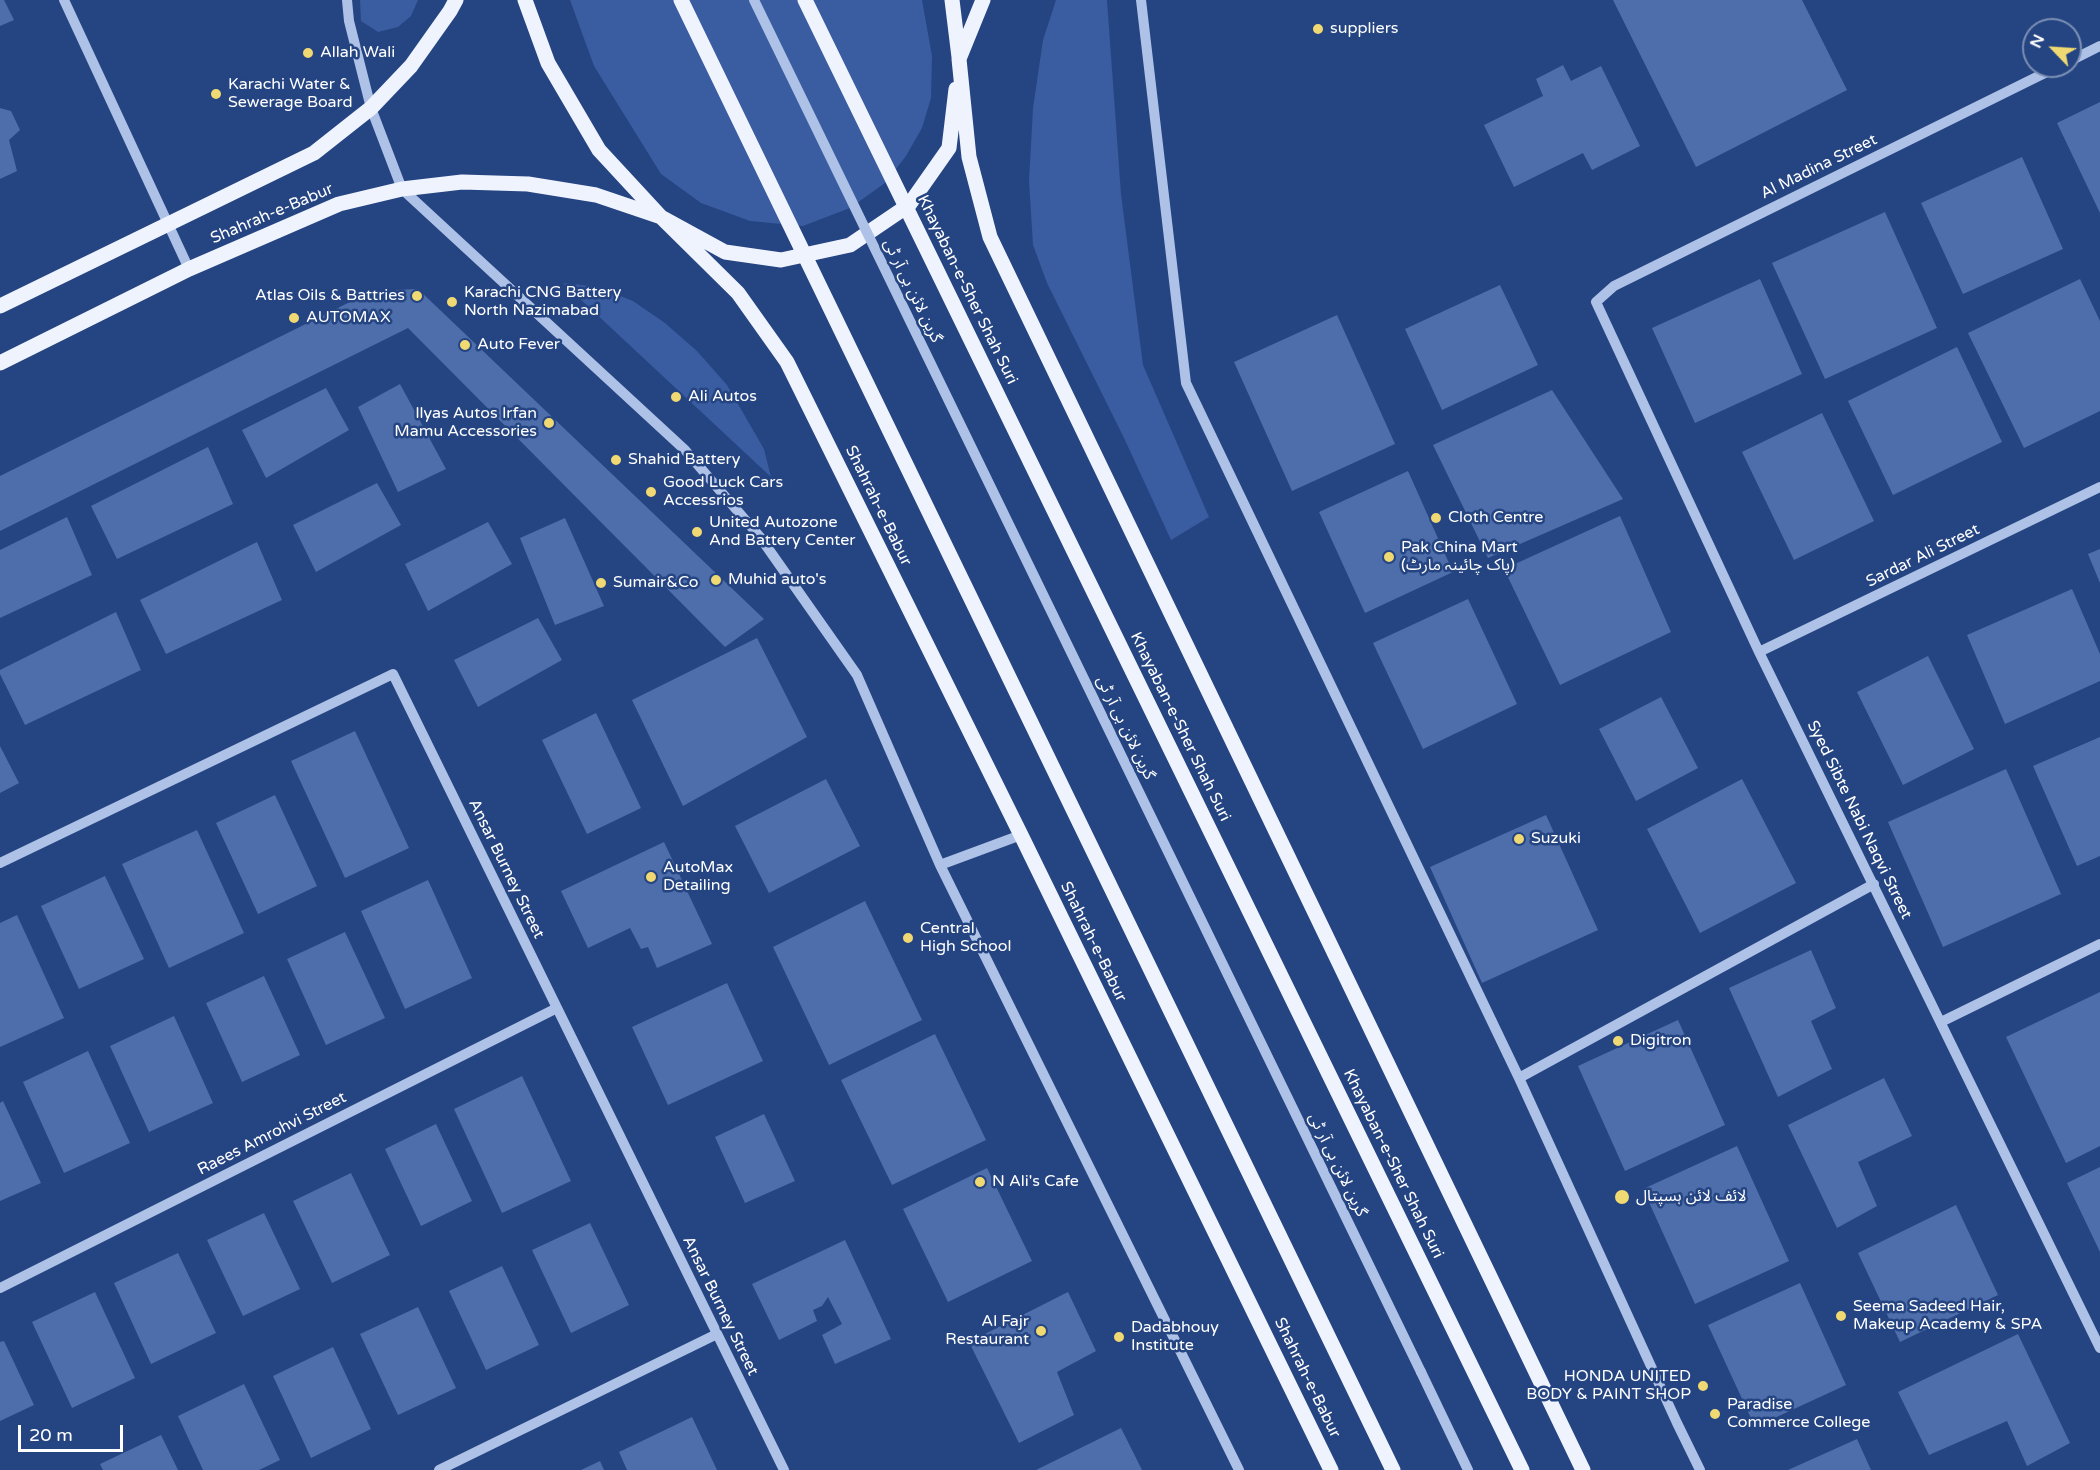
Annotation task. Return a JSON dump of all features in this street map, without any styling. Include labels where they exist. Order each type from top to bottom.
[{"type":"main road","name":"Shahrah-e-Babur","points":[[0,306],[314,153],[372,108],[411,66],[456,0]]},
{"type":"main road","points":[[525,0],[548,63],[599,150],[661,217],[725,252],[781,260],[850,245],[909,205],[949,148],[960,60],[983,0]]},
{"type":"main road","points":[[681,0],[1393,1470]]},
{"type":"main road","name":"Khayaban-e-Sher Shah Suri","points":[[805,0],[1522,1470]]},
{"type":"main road","points":[[952,0],[969,157],[990,237],[1583,1470]]},
{"type":"main road","name":"Shahrah-e-Babur","points":[[0,363],[189,269],[339,204],[402,189],[462,182],[528,183],[596,195],[661,217],[738,293],[787,362],[1022,835],[1331,1470]]},
{"type":"street","points":[[64,0],[189,269]]},
{"type":"street","points":[[347,0],[349,21],[372,108],[402,189],[685,450],[760,537],[857,675],[940,865],[1239,1470]]},
{"type":"street","name":"گرین لائن بی آر ٹی","points":[[753,0],[1468,1470]]},
{"type":"street","points":[[1141,0],[1186,383],[1519,1078],[1700,1470]]},
{"type":"street","points":[[2082,55],[2100,46]]},
{"type":"street","name":"Al Madina Street","points":[[1596,302],[1614,286],[2035,78]]},
{"type":"street","name":"Syed Sibte Nabi Naqvi Street","points":[[1596,302],[1759,652],[2100,1348]]},
{"type":"street","name":"Sardar Ali Street","points":[[1759,652],[2100,487]]},
{"type":"street","name":"Ansar Burney Street","points":[[0,863],[393,674],[784,1470]]},
{"type":"street","points":[[940,865],[1022,835]]},
{"type":"street","points":[[1519,1078],[1874,884]]},
{"type":"street","points":[[1941,1022],[2100,944]]},
{"type":"street","name":"Raees Amrohvi Street","points":[[0,1288],[556,1008]]},
{"type":"street","points":[[439,1470],[717,1334]]},
{"type":"shaded area","points":[[360,0],[418,0],[411,16],[398,27],[378,32],[361,21]]},
{"type":"shaded area","points":[[570,0],[922,0],[932,56],[931,98],[922,128],[906,156],[885,183],[850,208],[803,226],[750,221],[701,203],[661,174],[594,66]]},
{"type":"shaded area","points":[[1056,0],[1107,0],[1121,194],[1143,365],[1209,517],[1171,540],[1124,438],[1047,283],[1033,245],[1029,181],[1033,108],[1043,40]]},
{"type":"shaded area","points":[[563,283],[598,287],[633,301],[665,323],[697,351],[727,385],[764,449],[771,477]]},
{"type":"building","points":[[0,0],[4,0],[14,20],[0,26]]},
{"type":"building","points":[[1613,0],[1802,0],[1847,90],[1696,167]]},
{"type":"building","points":[[1563,65],[1571,81],[1601,66],[1640,146],[1592,170],[1583,153],[1514,187],[1484,125],[1543,96],[1536,79]]},
{"type":"building","points":[[2100,102],[2100,213],[2057,123]]},
{"type":"building","points":[[0,108],[11,111],[20,130],[9,140],[17,171],[0,179]]},
{"type":"building","points":[[2022,157],[2063,249],[1963,294],[1921,203]]},
{"type":"building","points":[[1885,212],[1937,328],[1825,379],[1772,263]]},
{"type":"building","points":[[1760,279],[1802,374],[1695,423],[1652,328]]},
{"type":"building","points":[[2080,279],[2100,321],[2100,411],[2024,448],[1968,333]]},
{"type":"building","points":[[1500,285],[1538,365],[1442,410],[1405,329]]},
{"type":"building","points":[[418,289],[764,619],[725,647],[408,328],[0,531],[0,476],[372,291]]},
{"type":"building","points":[[1337,315],[1395,444],[1292,491],[1234,362]]},
{"type":"building","points":[[1957,347],[2002,442],[1893,495],[1848,401]]},
{"type":"building","points":[[400,384],[446,469],[398,492],[358,407]]},
{"type":"building","points":[[326,388],[349,430],[266,478],[242,430]]},
{"type":"building","points":[[1552,390],[1623,499],[1488,558],[1433,445]]},
{"type":"building","points":[[1822,413],[1874,521],[1794,560],[1742,452]]},
{"type":"building","points":[[208,447],[233,504],[117,559],[91,506]]},
{"type":"building","points":[[1408,471],[1453,572],[1365,613],[1319,512]]},
{"type":"building","points":[[377,483],[401,525],[316,572],[293,525]]},
{"type":"building","points":[[1620,516],[1671,632],[1560,685],[1504,569]]},
{"type":"building","points":[[67,517],[92,575],[0,618],[0,550]]},
{"type":"building","points":[[565,518],[604,606],[555,625],[520,538]]},
{"type":"building","points":[[488,522],[512,564],[428,611],[405,564]]},
{"type":"building","points":[[257,542],[282,600],[166,654],[140,600]]},
{"type":"building","points":[[2100,549],[2100,583],[2088,554]]},
{"type":"building","points":[[2072,589],[2100,654],[2100,681],[2005,724],[1967,635]]},
{"type":"building","points":[[1468,599],[1517,704],[1423,749],[1373,643]]},
{"type":"building","points":[[116,612],[141,670],[25,725],[0,670]]},
{"type":"building","points":[[538,618],[562,660],[478,707],[454,660]]},
{"type":"building","points":[[757,638],[807,737],[683,806],[632,700]]},
{"type":"building","points":[[1928,656],[1974,749],[1903,785],[1857,692]]},
{"type":"building","points":[[1661,697],[1698,768],[1636,801],[1599,729]]},
{"type":"building","points":[[596,713],[641,808],[587,834],[542,740]]},
{"type":"building","points":[[355,731],[409,848],[345,878],[291,761]]},
{"type":"building","points":[[2100,737],[2100,856],[2077,866],[2033,766]]},
{"type":"building","points":[[0,746],[19,783],[0,793]]},
{"type":"building","points":[[2006,769],[2061,894],[1943,947],[1888,822]]},
{"type":"building","points":[[826,779],[860,846],[769,893],[735,826]]},
{"type":"building","points":[[1742,779],[1796,883],[1700,933],[1647,829]]},
{"type":"building","points":[[275,795],[317,886],[258,914],[216,823]]},
{"type":"building","points":[[1546,815],[1598,930],[1482,983],[1430,867]]},
{"type":"building","points":[[197,830],[244,933],[169,968],[122,864]]},
{"type":"building","points":[[664,842],[712,944],[657,968],[648,947],[641,949],[630,928],[588,948],[561,891]]},
{"type":"building","points":[[105,876],[144,959],[79,989],[41,906]]},
{"type":"building","points":[[428,880],[472,978],[405,1009],[361,911]]},
{"type":"building","points":[[865,901],[922,1020],[829,1065],[773,947]]},
{"type":"building","points":[[17,915],[64,1018],[0,1047],[0,923]]},
{"type":"building","points":[[345,932],[385,1018],[326,1045],[287,959]]},
{"type":"building","points":[[1811,950],[1836,1008],[1811,1021],[1832,1069],[1778,1097],[1729,988]]},
{"type":"building","points":[[264,976],[300,1055],[242,1082],[206,1003]]},
{"type":"building","points":[[727,983],[763,1061],[668,1105],[632,1027]]},
{"type":"building","points":[[2100,992],[2100,1146],[2066,1163],[2006,1037]]},
{"type":"building","points":[[174,1016],[213,1103],[149,1132],[110,1046]]},
{"type":"building","points":[[1678,1020],[1725,1125],[1625,1171],[1578,1066]]},
{"type":"building","points":[[935,1034],[986,1140],[892,1185],[841,1080]]},
{"type":"building","points":[[88,1051],[130,1143],[64,1173],[23,1082]]},
{"type":"building","points":[[522,1076],[571,1181],[502,1213],[454,1109]]},
{"type":"building","points":[[1884,1078],[1912,1136],[1858,1162],[1877,1206],[1837,1228],[1788,1125]]},
{"type":"building","points":[[3,1101],[41,1183],[0,1201],[0,1103]]},
{"type":"building","points":[[764,1114],[795,1181],[745,1203],[715,1137]]},
{"type":"building","points":[[436,1124],[472,1201],[421,1226],[385,1149]]},
{"type":"building","points":[[1737,1146],[1789,1261],[1695,1304],[1643,1189]]},
{"type":"building","points":[[2100,1167],[2100,1252],[2067,1183]]},
{"type":"building","points":[[987,1168],[1032,1261],[948,1302],[903,1209]]},
{"type":"building","points":[[351,1173],[390,1255],[332,1283],[293,1201]]},
{"type":"building","points":[[1956,1205],[1998,1295],[1900,1342],[1858,1253]]},
{"type":"building","points":[[264,1213],[300,1289],[243,1316],[207,1240]]},
{"type":"building","points":[[590,1223],[629,1305],[571,1333],[532,1250]]},
{"type":"building","points":[[845,1240],[891,1339],[835,1364],[822,1335],[842,1324],[828,1297],[822,1306],[813,1310],[817,1321],[779,1340],[752,1284]]},
{"type":"building","points":[[178,1253],[216,1333],[151,1364],[114,1283]]},
{"type":"building","points":[[502,1266],[539,1345],[486,1370],[449,1291]]},
{"type":"building","points":[[1800,1283],[1846,1385],[1755,1427],[1708,1325]]},
{"type":"building","points":[[95,1292],[135,1378],[72,1408],[32,1322]]},
{"type":"building","points":[[1068,1292],[1096,1351],[1057,1372],[1074,1415],[1019,1443],[969,1342]]},
{"type":"building","points":[[418,1307],[456,1388],[398,1415],[360,1334]]},
{"type":"building","points":[[2018,1334],[2070,1443],[2027,1466],[2007,1421],[1929,1455],[1898,1392]]},
{"type":"building","points":[[4,1341],[34,1405],[0,1421],[0,1342]]},
{"type":"building","points":[[333,1347],[371,1429],[311,1458],[273,1376]]},
{"type":"building","points":[[244,1384],[280,1460],[259,1470],[203,1470],[178,1416]]},
{"type":"building","points":[[692,1417],[717,1470],[627,1470],[619,1452]]},
{"type":"building","points":[[1121,1428],[1142,1470],[1036,1470]]},
{"type":"building","points":[[161,1435],[178,1470],[103,1470],[100,1464]]},
{"type":"building","points":[[1857,1439],[1871,1470],[1788,1470]]},
{"type":"building","points":[[600,1461],[604,1470],[581,1470]]},
{"type":"place","name":"suppliers","points":[[1318,29]]},
{"type":"place","name":"Allah Wali","points":[[308,53]]},
{"type":"place","name":"Karachi Water & Sewerage Board","points":[[216,94]]},
{"type":"place","name":"Atlas Oils & Battries","points":[[417,296]]},
{"type":"place","name":"Karachi CNG Battery North Nazimabad","points":[[452,302]]},
{"type":"place","name":"AUTOMAX","points":[[294,318]]},
{"type":"place","name":"Auto Fever","points":[[465,345]]},
{"type":"place","name":"Ali Autos","points":[[676,397]]},
{"type":"place","name":"Ilyas Autos Irfan Mamu Accessories","points":[[549,423]]},
{"type":"place","name":"Shahid Battery","points":[[616,460]]},
{"type":"place","name":"Good Luck Cars Accessrios","points":[[651,492]]},
{"type":"place","name":"Cloth Centre","points":[[1436,518]]},
{"type":"place","name":"United Autozone And Battery Center","points":[[697,532]]},
{"type":"place","name":"Pak China Mart (پاک چائینہ مارٹ)","points":[[1389,557]]},
{"type":"place","name":"Muhid auto's","points":[[716,580]]},
{"type":"place","name":"Sumair&Co","points":[[601,583]]},
{"type":"place","name":"Suzuki","points":[[1519,839]]},
{"type":"place","name":"AutoMax Detailing","points":[[651,877]]},
{"type":"place","name":"Central High School","points":[[908,938]]},
{"type":"place","name":"Digitron","points":[[1618,1041]]},
{"type":"place","name":"N Ali's Cafe","points":[[980,1182]]},
{"type":"place","name":"لائف لائن ہسپتال","points":[[1622,1197]]},
{"type":"place","name":"Seema Sadeed Hair, Makeup Academy & SPA","points":[[1841,1316]]},
{"type":"place","name":"Al Fajr Restaurant","points":[[1041,1331]]},
{"type":"place","name":"Dadabhouy Institute","points":[[1119,1337]]},
{"type":"place","name":"HONDA UNITED BODY & PAINT SHOP","points":[[1703,1386]]},
{"type":"place","name":"Paradise Commerce College","points":[[1715,1414]]}]
